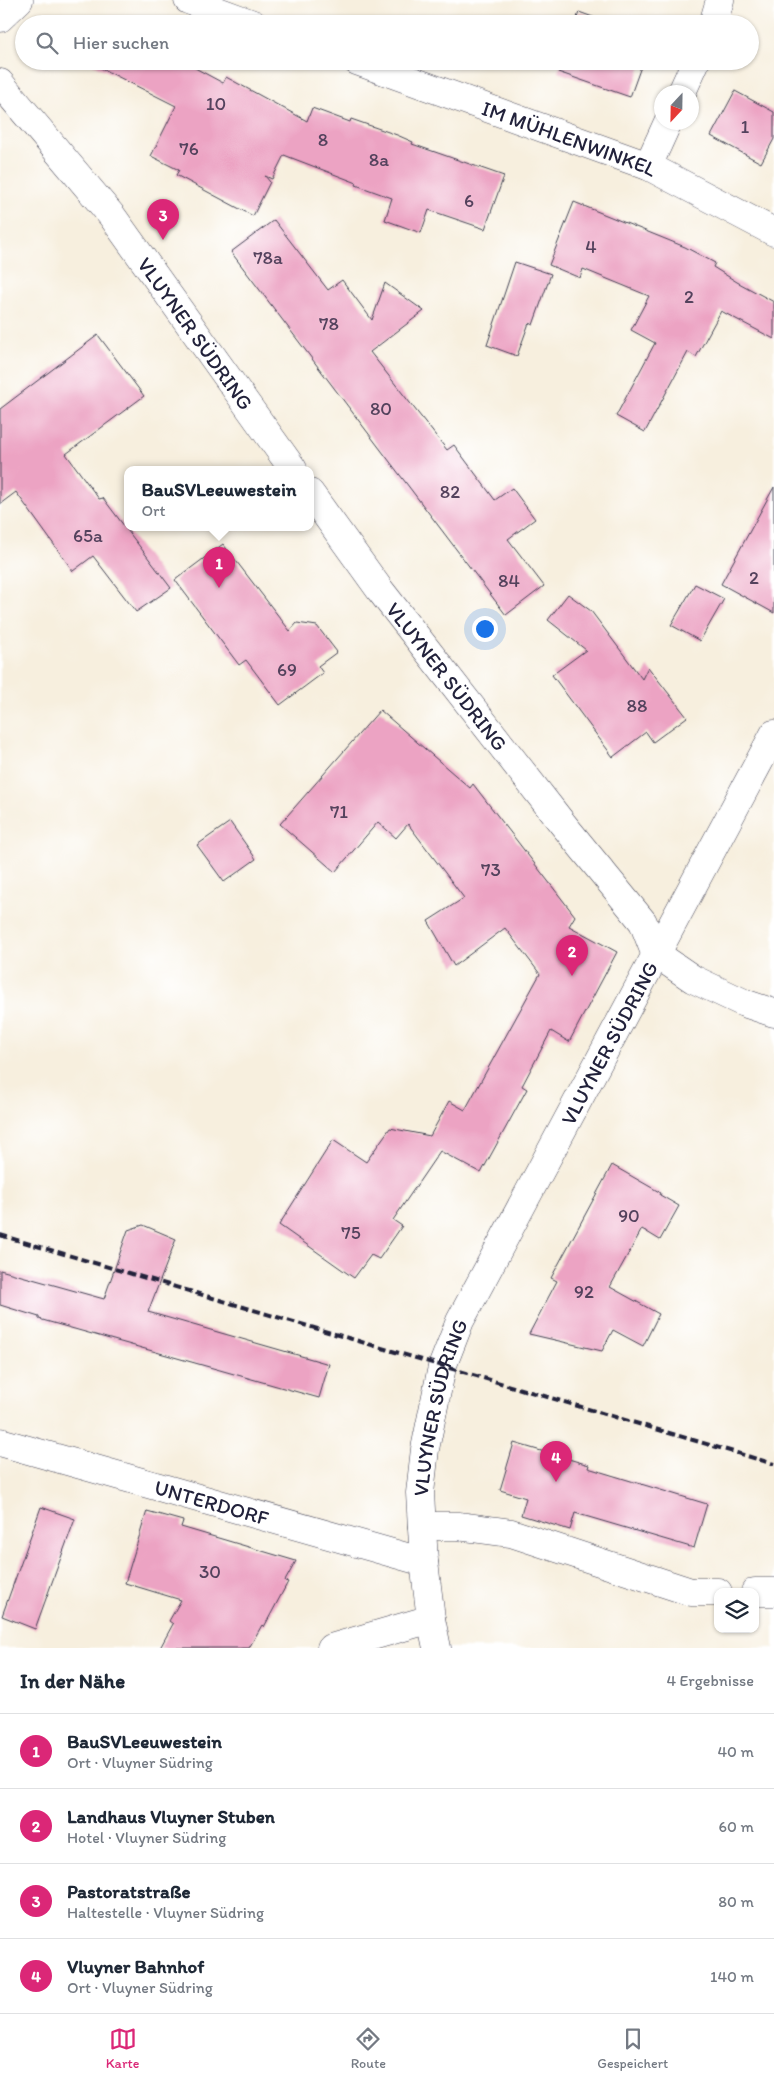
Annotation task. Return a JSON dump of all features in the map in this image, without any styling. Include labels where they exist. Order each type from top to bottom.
[{"type":"street","points":[[0,18],[18,0]]},
{"type":"street","points":[[188,0],[229,15]]},
{"type":"street","points":[[716,15],[720,0]]},
{"type":"street","name":"IM MÜHLENWINKEL","points":[[382,70],[648,166],[774,232]]},
{"type":"street","points":[[685,85],[692,70]]},
{"type":"street","name":"VLUYNER SÜDRING","points":[[0,84],[112,216],[291,466]]},
{"type":"street","points":[[648,166],[664,130]]},
{"type":"street","name":"VLUYNER SÜDRING","points":[[314,499],[380,590],[562,823],[643,922],[655,953],[460,1321],[442,1367],[425,1448],[420,1493],[424,1562],[431,1619],[438,1648]]},
{"type":"street","points":[[774,734],[655,953],[693,979],[744,1003],[774,1013]]},
{"type":"street","name":"UNTERDORF","points":[[0,1442],[424,1562]]},
{"type":"street","points":[[422,1526],[458,1526],[512,1533],[691,1592],[714,1592]]},
{"type":"street","points":[[759,1592],[774,1592]]},
{"type":"street","points":[[331,1648],[431,1619]]},
{"type":"building","points":[[105,70],[199,70],[223,83],[226,77],[307,121],[312,108],[350,122],[351,119],[397,135],[413,142],[412,144],[504,176],[485,229],[429,210],[421,233],[385,220],[392,198],[284,155],[272,179],[265,176],[270,182],[253,216],[176,175],[179,170],[151,156],[176,106]]},
{"type":"building","points":[[559,70],[640,70],[630,97],[558,72]]},
{"type":"building","points":[[735,91],[774,112],[774,139],[761,163],[711,136]]},
{"type":"building","points":[[574,202],[685,247],[715,263],[713,267],[737,282],[774,302],[774,339],[721,311],[696,357],[688,352],[645,432],[616,416],[655,343],[631,330],[649,296],[583,269],[580,278],[549,265]]},
{"type":"building","points":[[274,220],[328,290],[342,280],[372,320],[385,283],[424,311],[370,352],[447,450],[454,445],[495,500],[512,488],[535,519],[508,539],[544,586],[506,615],[231,252]]},
{"type":"building","points":[[515,262],[551,274],[533,325],[529,323],[517,356],[487,345]]},
{"type":"building","points":[[98,335],[144,396],[66,454],[99,499],[103,498],[124,526],[124,531],[128,531],[171,588],[136,612],[93,556],[73,571],[16,492],[0,504],[0,409]]},
{"type":"building","points":[[774,487],[774,613],[721,584]]},
{"type":"building","points":[[223,544],[290,631],[297,623],[317,626],[337,652],[318,666],[323,673],[280,705],[246,660],[239,665],[175,580]]},
{"type":"building","points":[[695,584],[724,599],[700,641],[671,625]]},
{"type":"building","points":[[568,594],[591,611],[642,679],[648,667],[687,717],[653,742],[646,732],[613,757],[552,675],[586,650],[548,620]]},
{"type":"building","points":[[380,710],[470,788],[473,784],[575,916],[569,926],[617,952],[569,1042],[551,1031],[522,1086],[527,1089],[481,1173],[440,1151],[393,1220],[402,1226],[379,1259],[371,1255],[354,1278],[279,1225],[333,1140],[366,1162],[390,1128],[430,1136],[449,1101],[465,1110],[540,974],[505,928],[454,966],[428,921],[464,898],[408,824],[396,838],[378,822],[335,872],[280,824]]},
{"type":"building","points":[[230,822],[256,859],[224,882],[197,845]]},
{"type":"building","points":[[612,1165],[661,1193],[660,1195],[679,1206],[660,1240],[642,1229],[610,1287],[659,1314],[643,1346],[613,1330],[602,1351],[529,1334],[557,1281],[551,1278]]},
{"type":"building","points":[[143,1225],[176,1239],[148,1312],[329,1364],[319,1398],[39,1319],[39,1317],[0,1305],[0,1270],[104,1299],[128,1230]]},
{"type":"building","points":[[514,1443],[589,1465],[588,1468],[707,1504],[694,1548],[575,1513],[570,1530],[521,1515],[526,1498],[500,1490]]},
{"type":"building","points":[[41,1507],[75,1519],[35,1629],[2,1616]]},
{"type":"building","points":[[147,1511],[183,1521],[181,1527],[296,1561],[285,1581],[288,1582],[264,1627],[262,1625],[249,1648],[160,1648],[173,1624],[169,1621],[181,1600],[125,1583]]},
{"type":"railway","points":[[0,1235],[774,1464]]},
{"type":"place","name":"Pastoratstraße","points":[[163,240]]},
{"type":"place","name":"BauSVLeeuwestein","points":[[219,588]]},
{"type":"place","name":"Landhaus Vluyner Stuben","points":[[572,976]]},
{"type":"place","name":"Vluyner Bahnhof","points":[[556,1482]]}]
